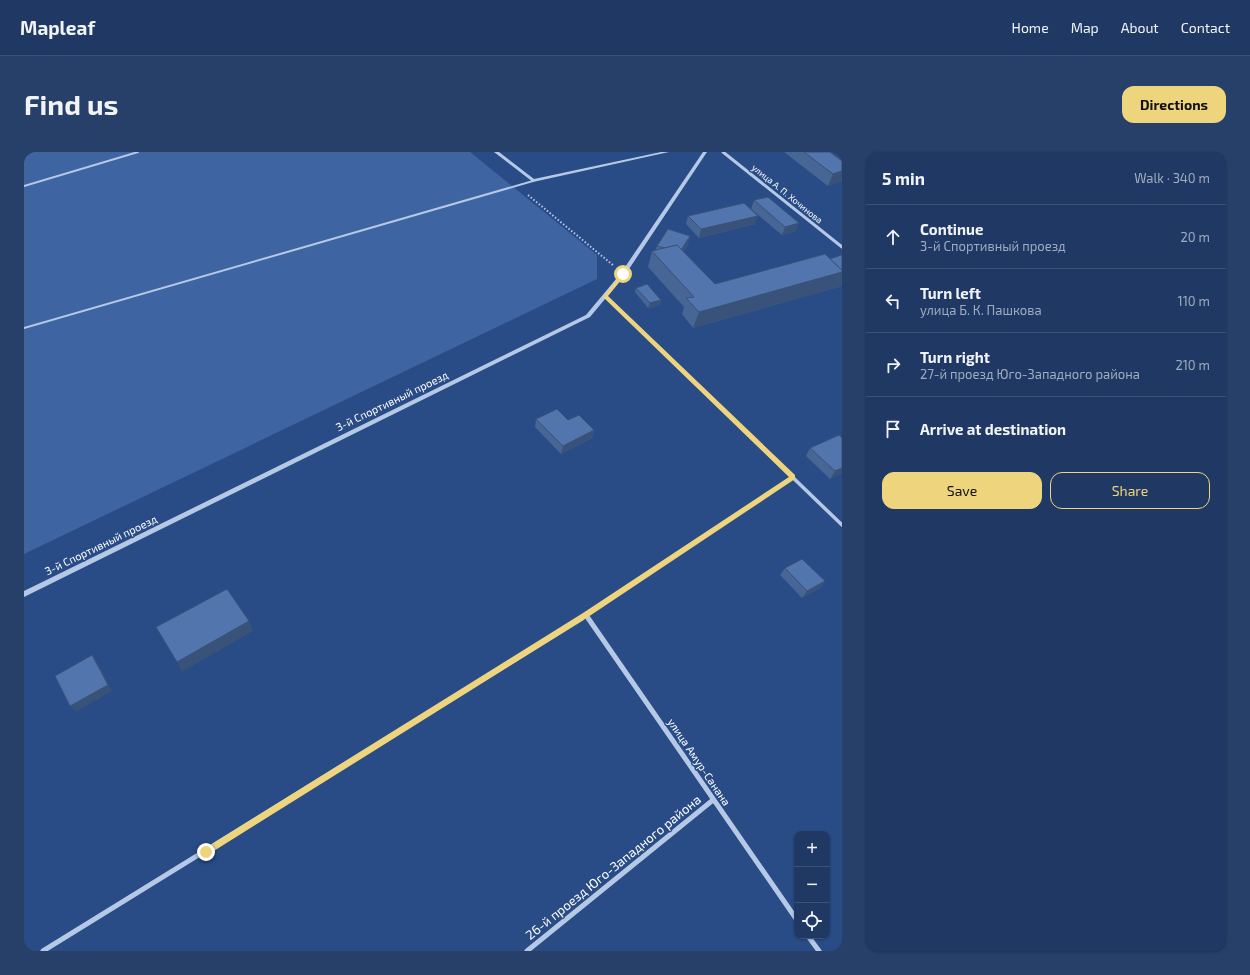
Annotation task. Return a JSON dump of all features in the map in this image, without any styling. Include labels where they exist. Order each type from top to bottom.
[{"type":"street","points":[[496,152],[533,181],[667,152]]},
{"type":"street","name":"3-й Спортивный проезд","points":[[24,594],[588,316],[623,274],[705,152]]},
{"type":"street","name":"улица А. П. Хочинова","points":[[723,152],[842,247]]},
{"type":"street","points":[[605,296],[842,525]]},
{"type":"street","points":[[43,951],[206,852],[586,615],[793,477]]},
{"type":"street","name":"улица Амур-Санана","points":[[586,615],[794,916]]},
{"type":"street","name":"26-й проезд Юго-Западного района","points":[[527,951],[713,800]]},
{"type":"street","points":[[810,939],[819,951]]},
{"type":"lane","points":[[24,186],[138,152]]},
{"type":"lane","points":[[24,328],[533,181]]},
{"type":"path","points":[[517,186],[623,274]]},
{"type":"shaded area","points":[[24,152],[470,152],[597,255],[597,279],[24,554]]},
{"type":"building","points":[[804,152],[830,152],[842,161],[842,171],[833,174]]},
{"type":"building","points":[[768,197],[799,223],[785,227],[754,200]]},
{"type":"building","points":[[744,203],[758,216],[701,229],[688,216]]},
{"type":"building","points":[[668,229],[690,236],[681,250],[677,245],[665,248],[657,246]]},
{"type":"building","points":[[677,245],[715,284],[825,254],[842,270],[842,272],[699,312],[686,298],[694,297],[652,251]]},
{"type":"building","points":[[841,255],[842,256],[842,270],[830,259]]},
{"type":"building","points":[[647,284],[661,300],[650,303],[636,288]]},
{"type":"building","points":[[557,409],[568,420],[579,415],[594,430],[563,446],[536,419]]},
{"type":"building","points":[[839,435],[842,438],[842,468],[835,471],[810,448]]},
{"type":"building","points":[[802,559],[825,581],[807,591],[785,568]]},
{"type":"building","points":[[227,589],[249,621],[177,662],[156,627]]},
{"type":"building","points":[[92,655],[108,685],[70,706],[55,676]]},
{"type":"route","points":[[206,852],[586,615],[793,477],[605,296],[623,274]]}]
